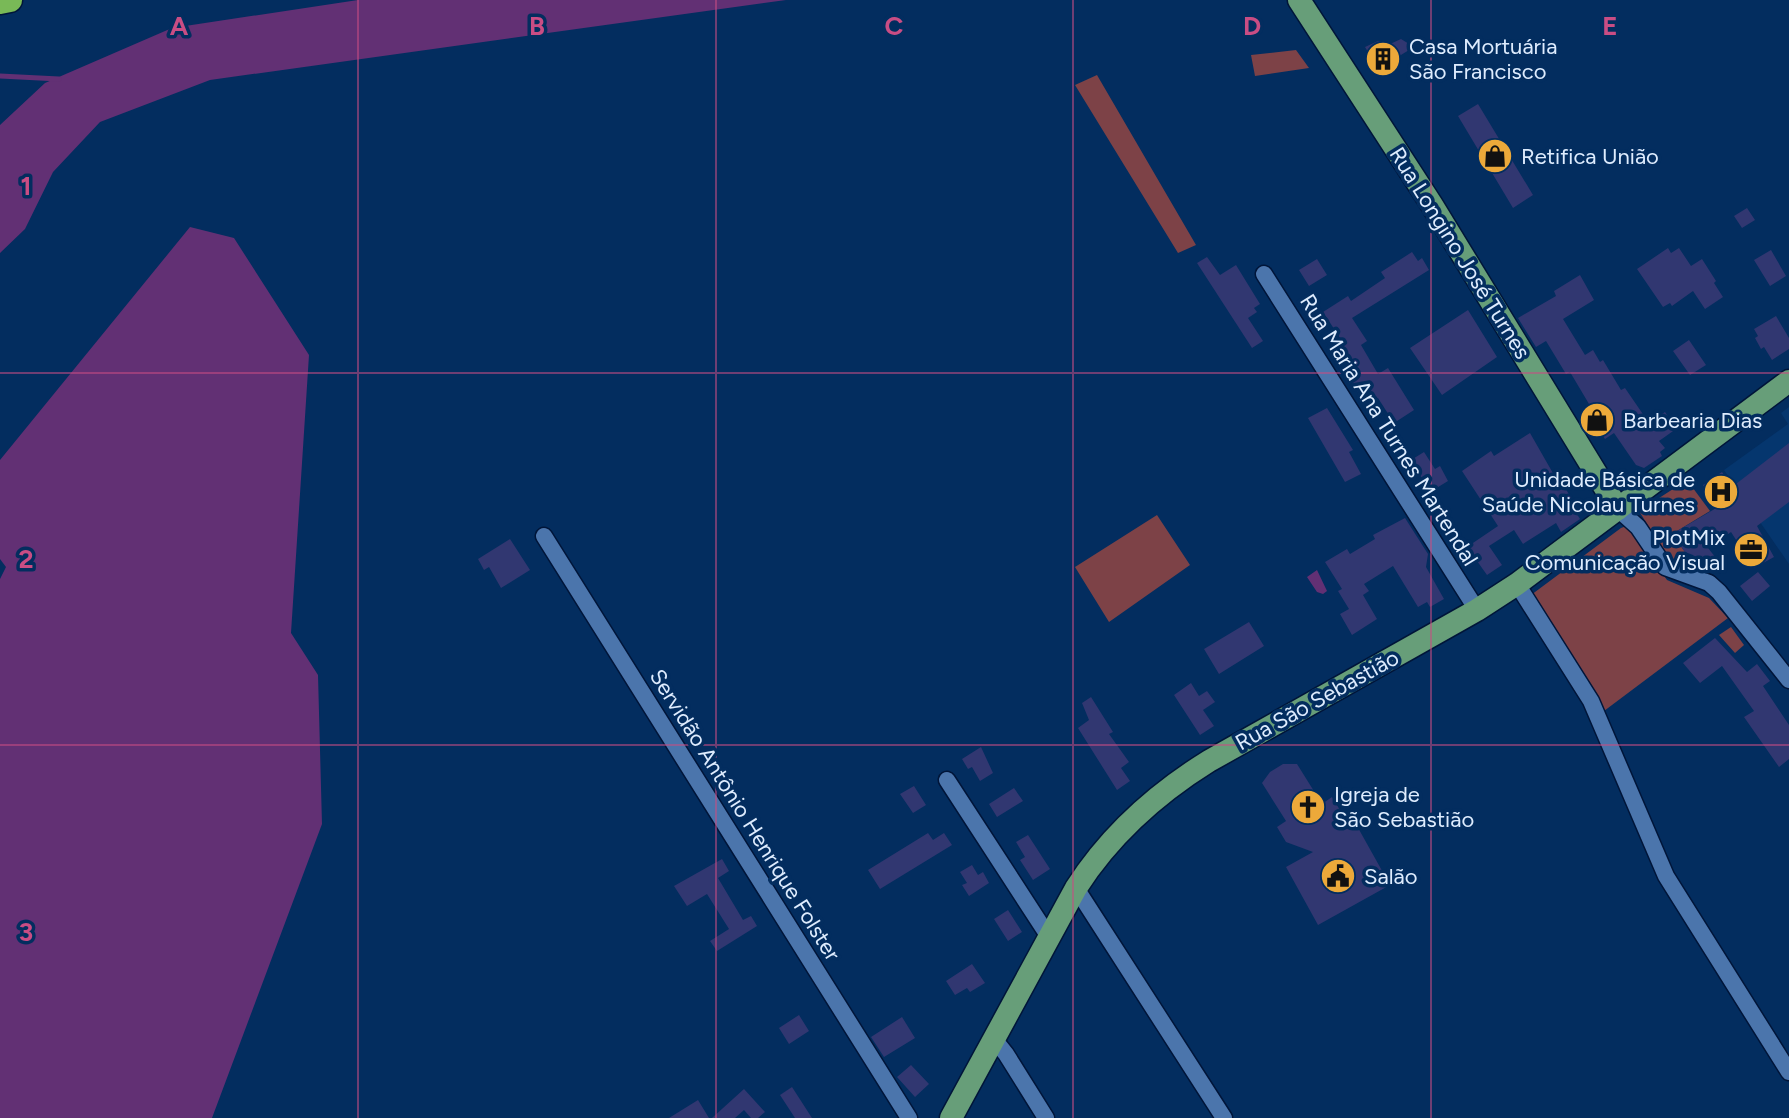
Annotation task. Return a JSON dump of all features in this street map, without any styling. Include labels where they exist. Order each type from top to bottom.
[{"type":"highway","points":[[0,2],[10,0]]},
{"type":"main road","name":"Rua Longino José Turnes","points":[[1299,0],[1432,205],[1618,509]]},
{"type":"main road","name":"Rua São Sebastião","points":[[951,1118],[1076,888],[1120,831],[1168,788],[1209,761],[1477,610],[1517,584],[1789,381]]},
{"type":"street","name":"Rua Maria Ana Turnes Martendal","points":[[1264,274],[1477,610]]},
{"type":"street","points":[[1618,509],[1638,527],[1665,567],[1709,583],[1719,592],[1789,680]]},
{"type":"street","name":"Servidão Antônio Henrique Folster","points":[[544,536],[909,1118]]},
{"type":"street","points":[[1517,584],[1595,709],[1666,876],[1789,1072]]},
{"type":"street","points":[[947,780],[1049,937]]},
{"type":"street","points":[[1076,888],[1224,1118]]},
{"type":"street","points":[[994,1039],[1046,1118]]},
{"type":"shaded area","points":[[358,0],[786,0],[210,80],[100,122],[53,172],[25,229],[0,253],[0,125],[45,83],[172,28]]},
{"type":"shaded area","points":[[1296,50],[1309,68],[1255,76],[1251,55]]},
{"type":"shaded area","points":[[1097,75],[1196,245],[1178,253],[1075,85]]},
{"type":"shaded area","points":[[190,227],[234,238],[309,355],[291,633],[318,675],[322,824],[212,1118],[0,1118],[0,579],[6,567],[0,559],[0,460]]},
{"type":"shaded area","points":[[1789,407],[1789,564],[1724,470],[1788,424],[1781,413]]},
{"type":"shaded area","points":[[1687,480],[1710,511],[1672,534],[1685,552],[1671,563],[1639,511]]},
{"type":"shaded area","points":[[1157,515],[1190,565],[1109,622],[1075,567]]},
{"type":"shaded area","points":[[1629,525],[1667,580],[1709,598],[1728,618],[1604,711],[1531,595]]},
{"type":"shaded area","points":[[1317,570],[1327,591],[1323,594],[1317,592],[1307,577]]},
{"type":"shaded area","points":[[1731,627],[1744,645],[1735,653],[1719,635]]},
{"type":"building","name":"Casa Mortuária São Francisco","points":[[1401,39],[1414,47],[1378,69],[1365,47],[1378,41],[1390,44]]},
{"type":"building","name":"Retifica União","points":[[1478,104],[1533,195],[1513,208],[1458,116]]},
{"type":"building","points":[[1747,208],[1755,220],[1742,228],[1734,216]]},
{"type":"building","points":[[1668,248],[1671,253],[1679,248],[1691,266],[1702,259],[1723,297],[1705,309],[1693,291],[1672,306],[1670,303],[1663,307],[1637,269]]},
{"type":"building","points":[[1771,250],[1786,276],[1770,286],[1754,260]]},
{"type":"building","points":[[1412,252],[1418,261],[1422,258],[1429,270],[1352,318],[1367,341],[1361,345],[1378,374],[1388,368],[1414,410],[1394,423],[1378,398],[1365,404],[1351,381],[1349,383],[1342,370],[1347,367],[1332,344],[1340,338],[1323,312],[1348,296],[1351,301],[1385,278],[1381,272]]},
{"type":"building","points":[[1207,257],[1220,275],[1236,265],[1260,304],[1254,308],[1257,312],[1248,318],[1263,341],[1252,348],[1197,263]]},
{"type":"building","points":[[1317,259],[1327,275],[1309,286],[1299,270]]},
{"type":"building","points":[[1580,275],[1594,300],[1563,319],[1585,355],[1593,350],[1600,362],[1603,360],[1621,390],[1625,388],[1649,423],[1665,412],[1676,429],[1659,441],[1665,448],[1660,452],[1662,456],[1644,468],[1636,465],[1614,433],[1605,439],[1587,413],[1592,409],[1570,372],[1566,374],[1546,341],[1536,347],[1518,318],[1556,296],[1554,291]]},
{"type":"building","points":[[1468,310],[1497,357],[1442,395],[1410,348]]},
{"type":"building","points":[[1776,316],[1789,338],[1789,349],[1772,360],[1764,347],[1761,349],[1754,329]]},
{"type":"building","points":[[1689,340],[1706,365],[1690,375],[1673,351]]},
{"type":"building","points":[[1327,408],[1353,450],[1349,452],[1361,474],[1345,482],[1308,418]]},
{"type":"building","points":[[1530,433],[1578,509],[1575,511],[1580,519],[1561,532],[1556,523],[1523,544],[1514,530],[1489,546],[1502,565],[1487,575],[1467,547],[1498,526],[1462,471],[1491,451],[1494,456]]},
{"type":"building","points":[[1789,443],[1789,502],[1757,526],[1774,557],[1754,568],[1731,532],[1708,548],[1716,558],[1703,568],[1693,555],[1685,552],[1672,534],[1718,507],[1703,485],[1722,472],[1732,487]]},
{"type":"building","points":[[1424,452],[1435,469],[1440,466],[1448,481],[1430,492],[1411,460]]},
{"type":"building","points":[[1405,518],[1428,554],[1426,567],[1444,599],[1430,607],[1427,602],[1418,607],[1393,566],[1364,584],[1369,591],[1363,595],[1377,619],[1352,635],[1340,614],[1349,609],[1338,591],[1342,589],[1325,562],[1347,549],[1350,554],[1375,539],[1373,535]]},
{"type":"building","points":[[510,539],[530,570],[501,588],[489,567],[484,570],[478,559]]},
{"type":"building","points":[[1758,572],[1770,586],[1752,601],[1740,586]]},
{"type":"building","points":[[1249,622],[1264,646],[1219,674],[1204,649]]},
{"type":"building","points":[[1715,638],[1747,672],[1757,664],[1770,681],[1763,686],[1789,725],[1789,759],[1779,767],[1744,717],[1754,711],[1722,666],[1700,683],[1683,663]]},
{"type":"building","points":[[1191,683],[1199,696],[1207,691],[1215,702],[1203,710],[1214,726],[1200,735],[1174,695]]},
{"type":"building","points":[[1091,697],[1113,732],[1109,734],[1129,762],[1121,768],[1130,781],[1117,790],[1078,728],[1089,720],[1082,703]]},
{"type":"building","points":[[981,747],[993,773],[980,781],[972,767],[968,769],[962,759]]},
{"type":"building","name":"Salão","points":[[1283,764],[1297,764],[1322,804],[1332,797],[1346,820],[1352,817],[1390,885],[1318,925],[1286,867],[1313,852],[1286,842],[1277,827],[1286,821],[1262,783],[1270,772]]},
{"type":"building","points":[[914,786],[926,805],[913,813],[900,794]]},
{"type":"building","points":[[1014,788],[1023,801],[997,817],[989,804]]},
{"type":"building","points":[[928,833],[933,840],[944,833],[952,845],[880,889],[868,870]]},
{"type":"building","points":[[1028,835],[1050,869],[1033,880],[1020,860],[1025,857],[1016,842]]},
{"type":"building","points":[[722,859],[729,871],[718,878],[743,920],[751,916],[757,926],[717,951],[710,941],[729,929],[707,894],[687,906],[674,886]]},
{"type":"building","points":[[972,865],[978,875],[983,872],[989,883],[969,896],[962,885],[967,883],[960,872]]},
{"type":"building","points":[[1008,910],[1022,932],[1008,941],[994,919]]},
{"type":"building","points":[[972,964],[985,983],[970,992],[967,988],[955,995],[946,981]]},
{"type":"building","points":[[799,1015],[809,1031],[789,1044],[779,1028]]},
{"type":"building","points":[[902,1017],[915,1038],[884,1057],[871,1037]]},
{"type":"building","points":[[911,1065],[929,1084],[915,1097],[897,1077]]},
{"type":"building","points":[[792,1087],[812,1118],[795,1118],[780,1095]]},
{"type":"building","points":[[744,1089],[765,1112],[758,1118],[751,1118],[744,1110],[735,1118],[712,1118]]},
{"type":"building","points":[[698,1100],[709,1118],[669,1118]]},
{"type":"waterway","points":[[0,76],[59,79]]},
{"type":"place","name":"Casa Mortuária São Francisco","points":[[1383,59]]},
{"type":"place","name":"Retifica União","points":[[1495,156]]},
{"type":"place","name":"Barbearia Dias","points":[[1597,420]]},
{"type":"place","name":"Unidade Básica de Saúde Nicolau Turnes","points":[[1721,492]]},
{"type":"place","name":"PlotMix Comunicação Visual","points":[[1751,550]]},
{"type":"place","name":"Igreja de São Sebastião","points":[[1308,807]]},
{"type":"place","name":"Salão","points":[[1338,876]]}]
